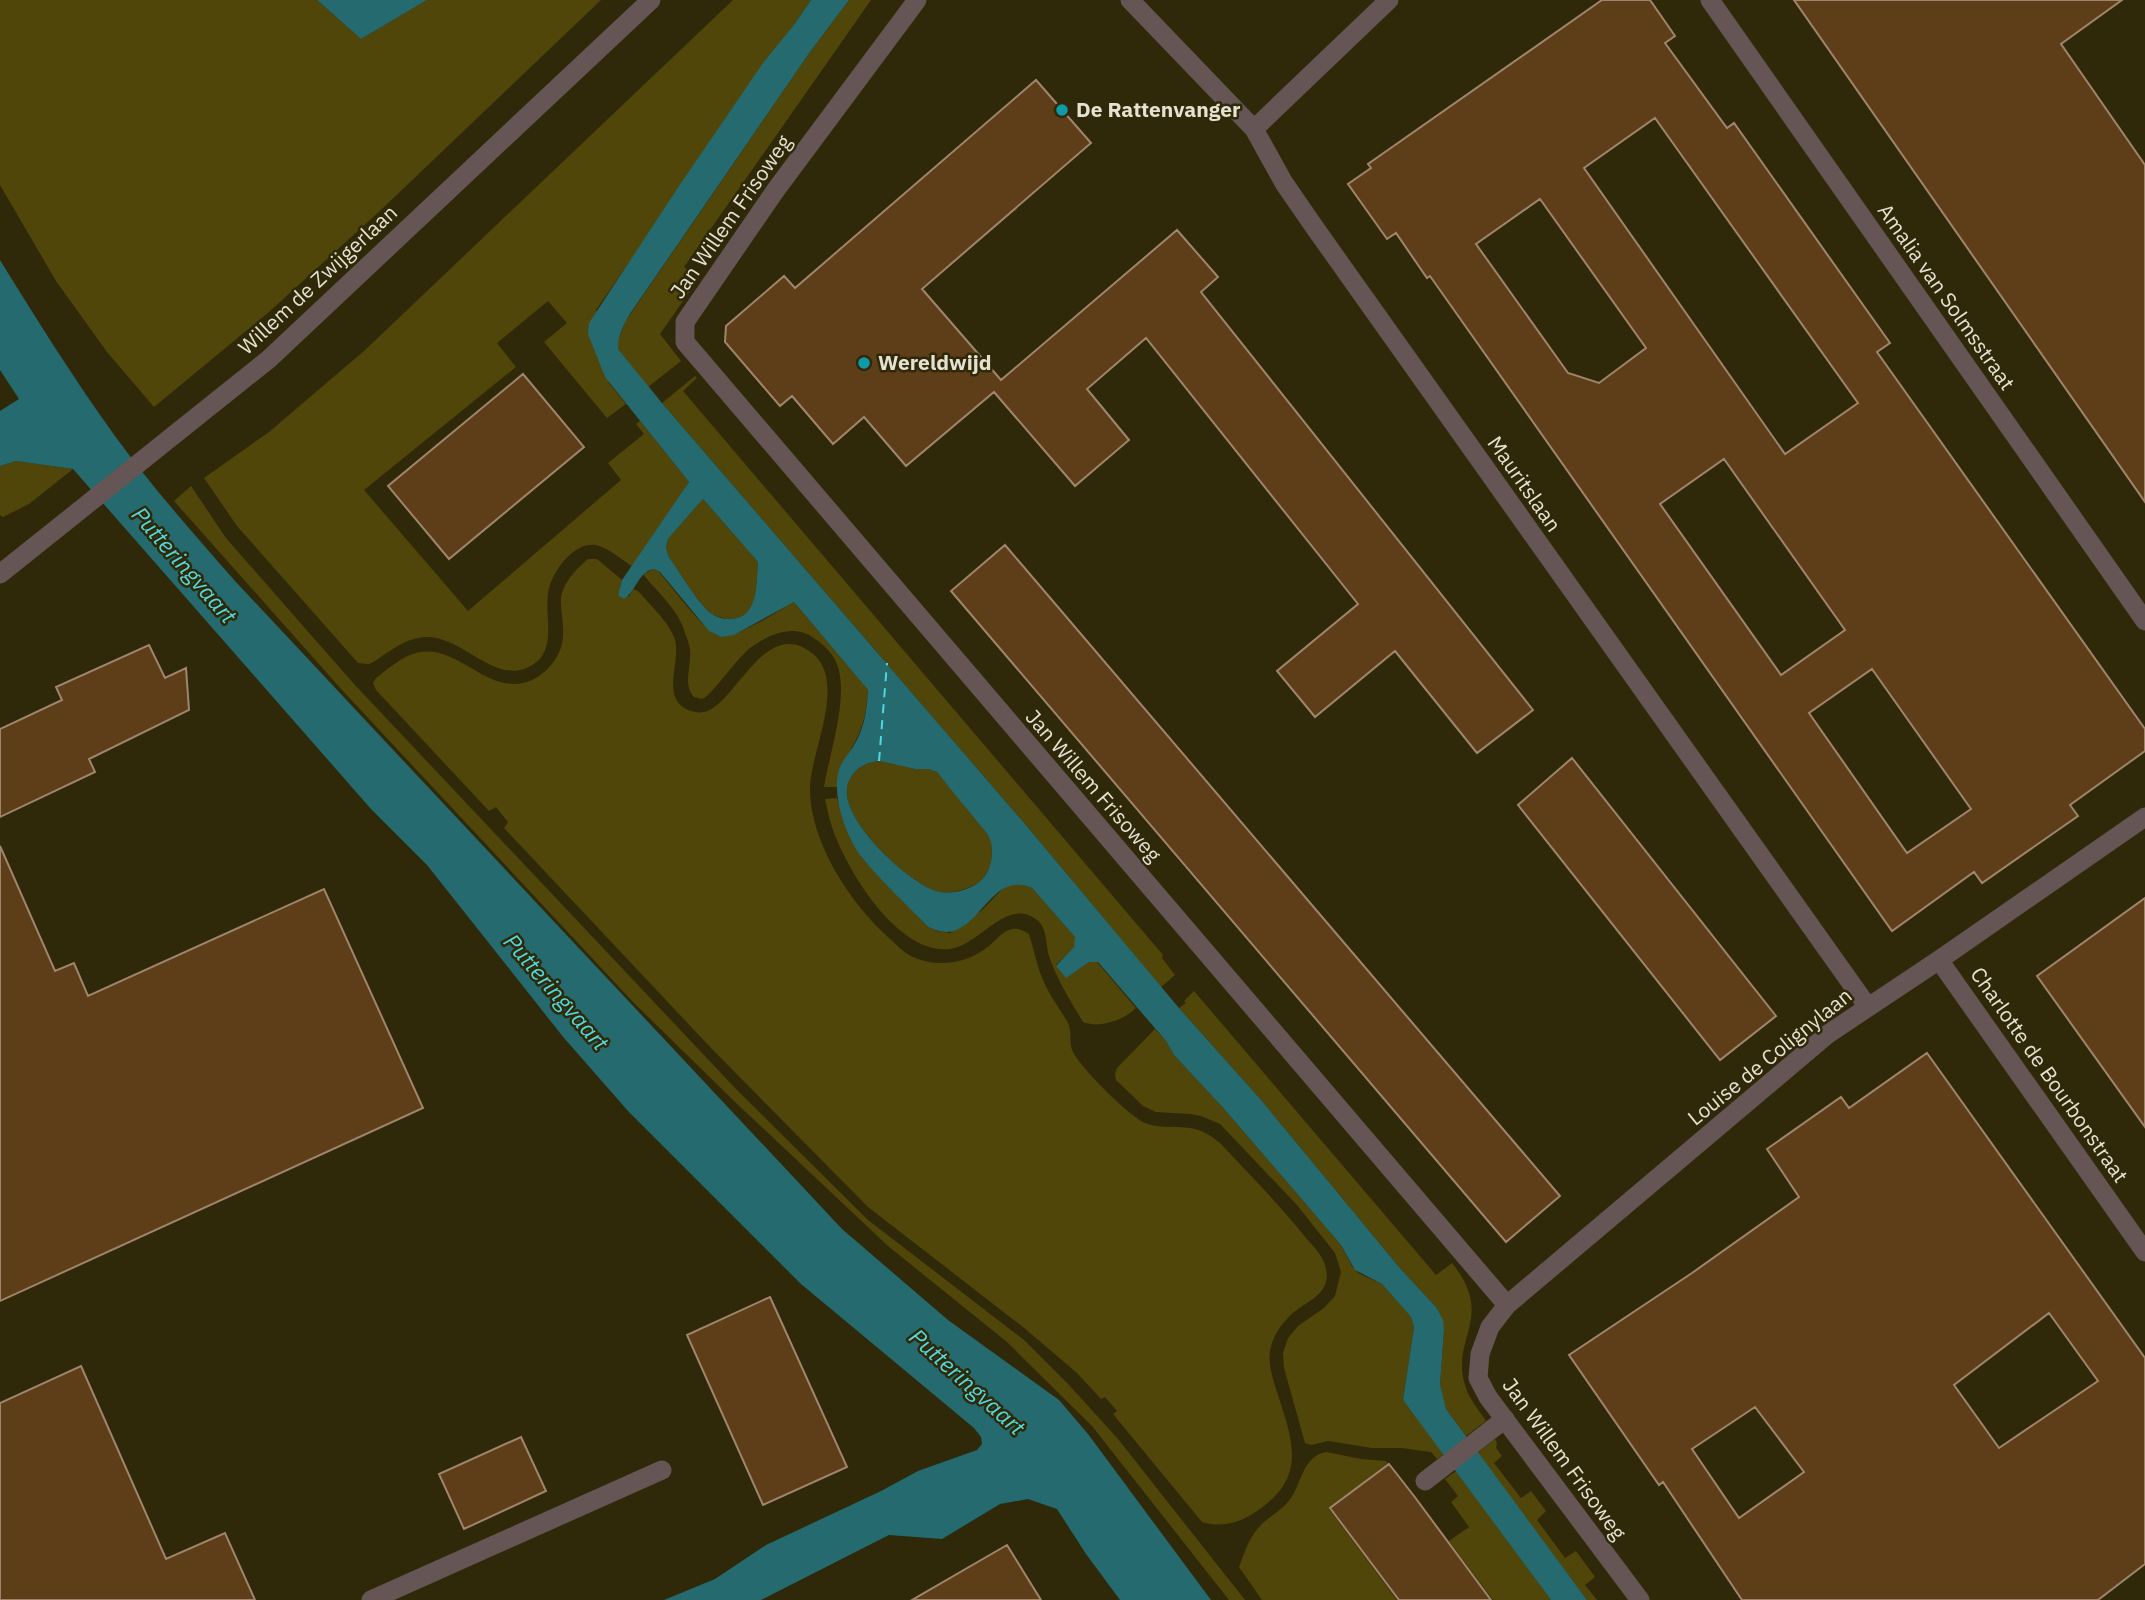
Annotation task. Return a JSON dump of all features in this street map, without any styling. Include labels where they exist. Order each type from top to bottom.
[{"type":"street","name":"Willem de Zwijgerlaan","points":[[0,574],[269,359],[651,0]]},
{"type":"street","name":"Jan Willem Frisoweg","points":[[917,0],[775,191],[685,322],[685,342],[1507,1305],[1490,1326],[1480,1354],[1478,1378],[1488,1397],[1640,1600]]},
{"type":"street","name":"Mauritslaan","points":[[1130,0],[1254,129],[1284,183],[1315,228],[1868,1007]]},
{"type":"street","points":[[1254,129],[1389,0]]},
{"type":"street","name":"Amalia van Solmsstraat","points":[[1710,0],[2145,621]]},
{"type":"street","name":"Louise de Colignylaan","points":[[1507,1305],[1828,1034],[2145,817]]},
{"type":"street","name":"Charlotte de Bourbonstraat","points":[[1939,960],[2145,1252]]},
{"type":"street","points":[[1424,1481],[1505,1419]]},
{"type":"street","points":[[371,1600],[662,1470]]},
{"type":"shaded area","points":[[0,0],[317,0],[361,39],[427,0],[601,0],[383,208],[269,312],[154,407],[107,352],[56,281],[0,185]]},
{"type":"shaded area","points":[[733,0],[811,0],[596,310],[609,383],[626,404],[607,418],[544,342],[567,323],[548,301],[497,343],[516,367],[364,490],[468,611],[621,480],[608,463],[644,434],[636,424],[640,421],[689,482],[633,567],[611,551],[596,545],[579,548],[564,561],[550,586],[547,604],[548,636],[542,655],[535,663],[512,671],[487,663],[451,643],[425,637],[402,644],[370,663],[358,663],[237,526],[204,478],[269,432],[364,351]]},
{"type":"shaded area","points":[[849,0],[871,0],[684,267],[699,278],[660,334],[681,361],[648,387],[618,349],[625,322],[810,52]]},
{"type":"shaded area","points":[[695,376],[697,378],[683,391],[1163,955],[1162,958],[1175,975],[1161,987],[1025,824],[662,403]]},
{"type":"shaded area","points":[[16,461],[73,469],[29,504],[3,517],[0,515],[0,466]]},
{"type":"shaded area","points":[[191,486],[226,538],[354,684],[736,1089],[868,1220],[1024,1340],[1070,1386],[1118,1439],[1245,1600],[1229,1600],[1092,1426],[1007,1342],[888,1246],[633,1002],[342,690],[174,501]]},
{"type":"shaded area","points":[[703,499],[758,562],[754,599],[746,613],[739,617],[723,618],[708,611],[687,585],[666,548],[668,539]]},
{"type":"shaded area","points":[[588,559],[597,559],[622,580],[618,595],[629,596],[633,589],[638,591],[667,625],[676,646],[673,687],[675,696],[679,704],[688,710],[704,712],[716,706],[752,666],[780,645],[796,645],[813,654],[823,666],[827,682],[825,718],[810,787],[816,828],[834,870],[874,924],[909,955],[940,963],[971,957],[1012,929],[1029,934],[1043,980],[1069,1025],[1073,1052],[1095,1080],[1117,1102],[1145,1123],[1194,1129],[1220,1143],[1275,1201],[1318,1252],[1326,1269],[1325,1284],[1318,1295],[1294,1312],[1283,1324],[1271,1347],[1270,1368],[1291,1440],[1292,1456],[1284,1484],[1273,1498],[1257,1511],[1231,1523],[1202,1522],[1113,1414],[1117,1411],[1105,1397],[1101,1399],[1077,1373],[1023,1327],[868,1207],[712,1049],[504,828],[508,822],[496,807],[489,811],[376,690],[373,683],[376,678],[405,657],[416,653],[447,655],[504,683],[520,684],[536,678],[551,665],[562,641],[562,592],[571,576]]},
{"type":"shaded area","points":[[654,569],[697,618],[719,636],[735,634],[794,602],[868,690],[863,722],[842,767],[837,787],[824,787],[841,698],[839,671],[828,650],[802,632],[778,633],[750,648],[707,696],[702,699],[694,697],[690,692],[688,680],[690,649],[682,625],[673,609],[643,574]]},
{"type":"shaded area","points":[[879,761],[937,772],[990,840],[991,861],[981,880],[955,892],[936,891],[908,875],[876,845],[852,811],[847,795],[849,781],[857,769]]},
{"type":"shaded area","points":[[837,798],[862,858],[927,926],[950,933],[982,910],[1003,889],[1015,884],[1032,888],[1075,937],[1075,947],[1056,965],[1066,977],[1089,962],[1097,962],[1136,1008],[1111,1022],[1083,1022],[1056,973],[1042,925],[1023,914],[1002,919],[970,941],[949,949],[931,947],[913,940],[881,911],[844,856],[833,830],[825,799]]},
{"type":"shaded area","points":[[1194,991],[1436,1275],[1452,1263],[1465,1282],[1471,1299],[1471,1314],[1462,1371],[1472,1401],[1486,1421],[1466,1436],[1446,1409],[1443,1400],[1440,1384],[1444,1331],[1436,1307],[1399,1267],[1262,1101],[1179,1008]]},
{"type":"shaded area","points":[[1155,1029],[1174,1055],[1341,1245],[1358,1273],[1382,1284],[1411,1317],[1414,1327],[1403,1400],[1444,1454],[1437,1459],[1431,1452],[1402,1448],[1372,1448],[1328,1441],[1311,1445],[1305,1443],[1284,1368],[1283,1353],[1288,1338],[1298,1326],[1324,1308],[1335,1296],[1341,1272],[1335,1253],[1297,1205],[1220,1124],[1191,1114],[1156,1112],[1143,1106],[1116,1080],[1117,1068]]},
{"type":"shaded area","points":[[1495,1439],[1496,1448],[1502,1456],[1494,1463],[1521,1498],[1531,1491],[1546,1511],[1537,1520],[1565,1558],[1576,1551],[1595,1577],[1585,1585],[1597,1600],[1587,1600],[1477,1453]]},
{"type":"shaded area","points":[[1326,1452],[1388,1463],[1329,1509],[1397,1600],[1262,1600],[1239,1567],[1255,1533],[1288,1502],[1312,1459]]},
{"type":"shaded area","points":[[1456,1471],[1551,1600],[1493,1600],[1449,1541],[1469,1527],[1451,1502],[1458,1496],[1445,1479]]},
{"type":"water","points":[[317,0],[427,0],[361,39]]},
{"type":"water","points":[[811,0],[849,0],[810,52],[634,307],[623,327],[618,349],[1179,1008],[1262,1101],[1399,1267],[1436,1307],[1443,1320],[1440,1384],[1446,1409],[1587,1600],[1551,1600],[1403,1400],[1414,1327],[1411,1317],[1382,1284],[1355,1270],[1341,1245],[1174,1055],[1166,1041],[1098,962],[1089,962],[1066,978],[1056,966],[1074,947],[1075,937],[1032,888],[1016,885],[1003,889],[970,921],[958,929],[944,932],[927,926],[864,860],[842,817],[837,780],[840,767],[862,727],[868,690],[794,602],[734,635],[721,637],[709,631],[660,572],[654,569],[641,577],[624,599],[618,595],[622,580],[689,482],[605,377],[588,334],[589,323],[763,63]],"holes":[[[703,499],[758,562],[754,599],[751,607],[739,617],[723,618],[708,611],[687,585],[666,548],[668,539]],[[879,761],[937,772],[990,840],[991,862],[981,881],[963,890],[949,893],[936,891],[908,875],[876,845],[852,811],[847,795],[849,781],[857,769]]]},
{"type":"water","name":"Putteringvaart","points":[[0,260],[115,436],[158,492],[235,581],[842,1229],[948,1320],[1059,1400],[1088,1434],[1211,1600],[1120,1600],[1057,1509],[1028,1499],[1000,1504],[942,1539],[889,1535],[761,1600],[664,1600],[715,1579],[766,1545],[918,1471],[977,1450],[982,1444],[981,1437],[974,1428],[801,1284],[628,1111],[564,1038],[427,865],[371,809],[73,469],[16,461],[0,466],[0,411],[19,399],[0,370]]},
{"type":"building","points":[[1602,0],[1650,0],[1675,36],[1665,43],[1727,128],[1734,123],[1890,343],[1877,352],[2145,729],[2145,751],[2070,805],[2078,816],[1982,883],[1974,872],[1892,931],[1430,276],[1427,278],[1396,233],[1387,239],[1348,184],[1371,168],[1368,164]],"holes":[[[1655,118],[1858,403],[1785,454],[1584,168]],[[1540,199],[1646,348],[1599,383],[1568,373],[1476,244]],[[1724,459],[1845,630],[1781,675],[1660,504]],[[1872,669],[1971,809],[1907,853],[1809,713]]]},
{"type":"building","points":[[1794,0],[2122,0],[2061,44],[2145,165],[2145,502]]},
{"type":"building","points":[[1036,80],[1091,143],[922,289],[1001,380],[1177,230],[1218,277],[1201,292],[1533,710],[1477,753],[1395,651],[1315,717],[1277,671],[1358,604],[1146,338],[1087,389],[1129,440],[1075,486],[994,392],[906,466],[864,417],[833,444],[792,396],[780,406],[725,342],[726,326],[784,276],[795,288]]},
{"type":"building","points":[[523,374],[584,447],[449,559],[388,486]]},
{"type":"building","points":[[1005,545],[1560,1196],[1506,1242],[951,591]]},
{"type":"building","points":[[149,645],[165,678],[186,668],[189,710],[89,759],[95,772],[0,817],[0,729],[62,700],[56,687]]},
{"type":"building","points":[[1572,758],[1776,1016],[1720,1060],[1518,805]]},
{"type":"building","points":[[0,846],[55,971],[74,963],[88,996],[324,889],[423,1108],[0,1301]]},
{"type":"building","points":[[2145,898],[2145,1127],[2037,976]]},
{"type":"building","points":[[1927,1053],[2145,1358],[2145,1564],[2098,1600],[1742,1600],[1663,1482],[1659,1485],[1569,1355],[1799,1197],[1767,1149],[1841,1097],[1849,1108]],"holes":[[[2049,1313],[2098,1381],[1999,1448],[1954,1385]],[[1755,1407],[1804,1472],[1739,1518],[1692,1449]]]},
{"type":"building","points":[[770,1297],[847,1467],[763,1505],[687,1335]]},
{"type":"building","points":[[81,1366],[166,1559],[225,1533],[255,1600],[0,1600],[0,1403]]},
{"type":"building","points":[[521,1437],[546,1491],[464,1529],[439,1474]]},
{"type":"building","points":[[1389,1464],[1491,1600],[1399,1600],[1330,1508]]},
{"type":"building","points":[[1007,1545],[1041,1600],[912,1600]]},
{"type":"ferry route","points":[[879,761],[887,663]]},
{"type":"place","name":"De Rattenvanger","points":[[1062,110]]},
{"type":"place","name":"Wereldwijd","points":[[864,363]]}]
